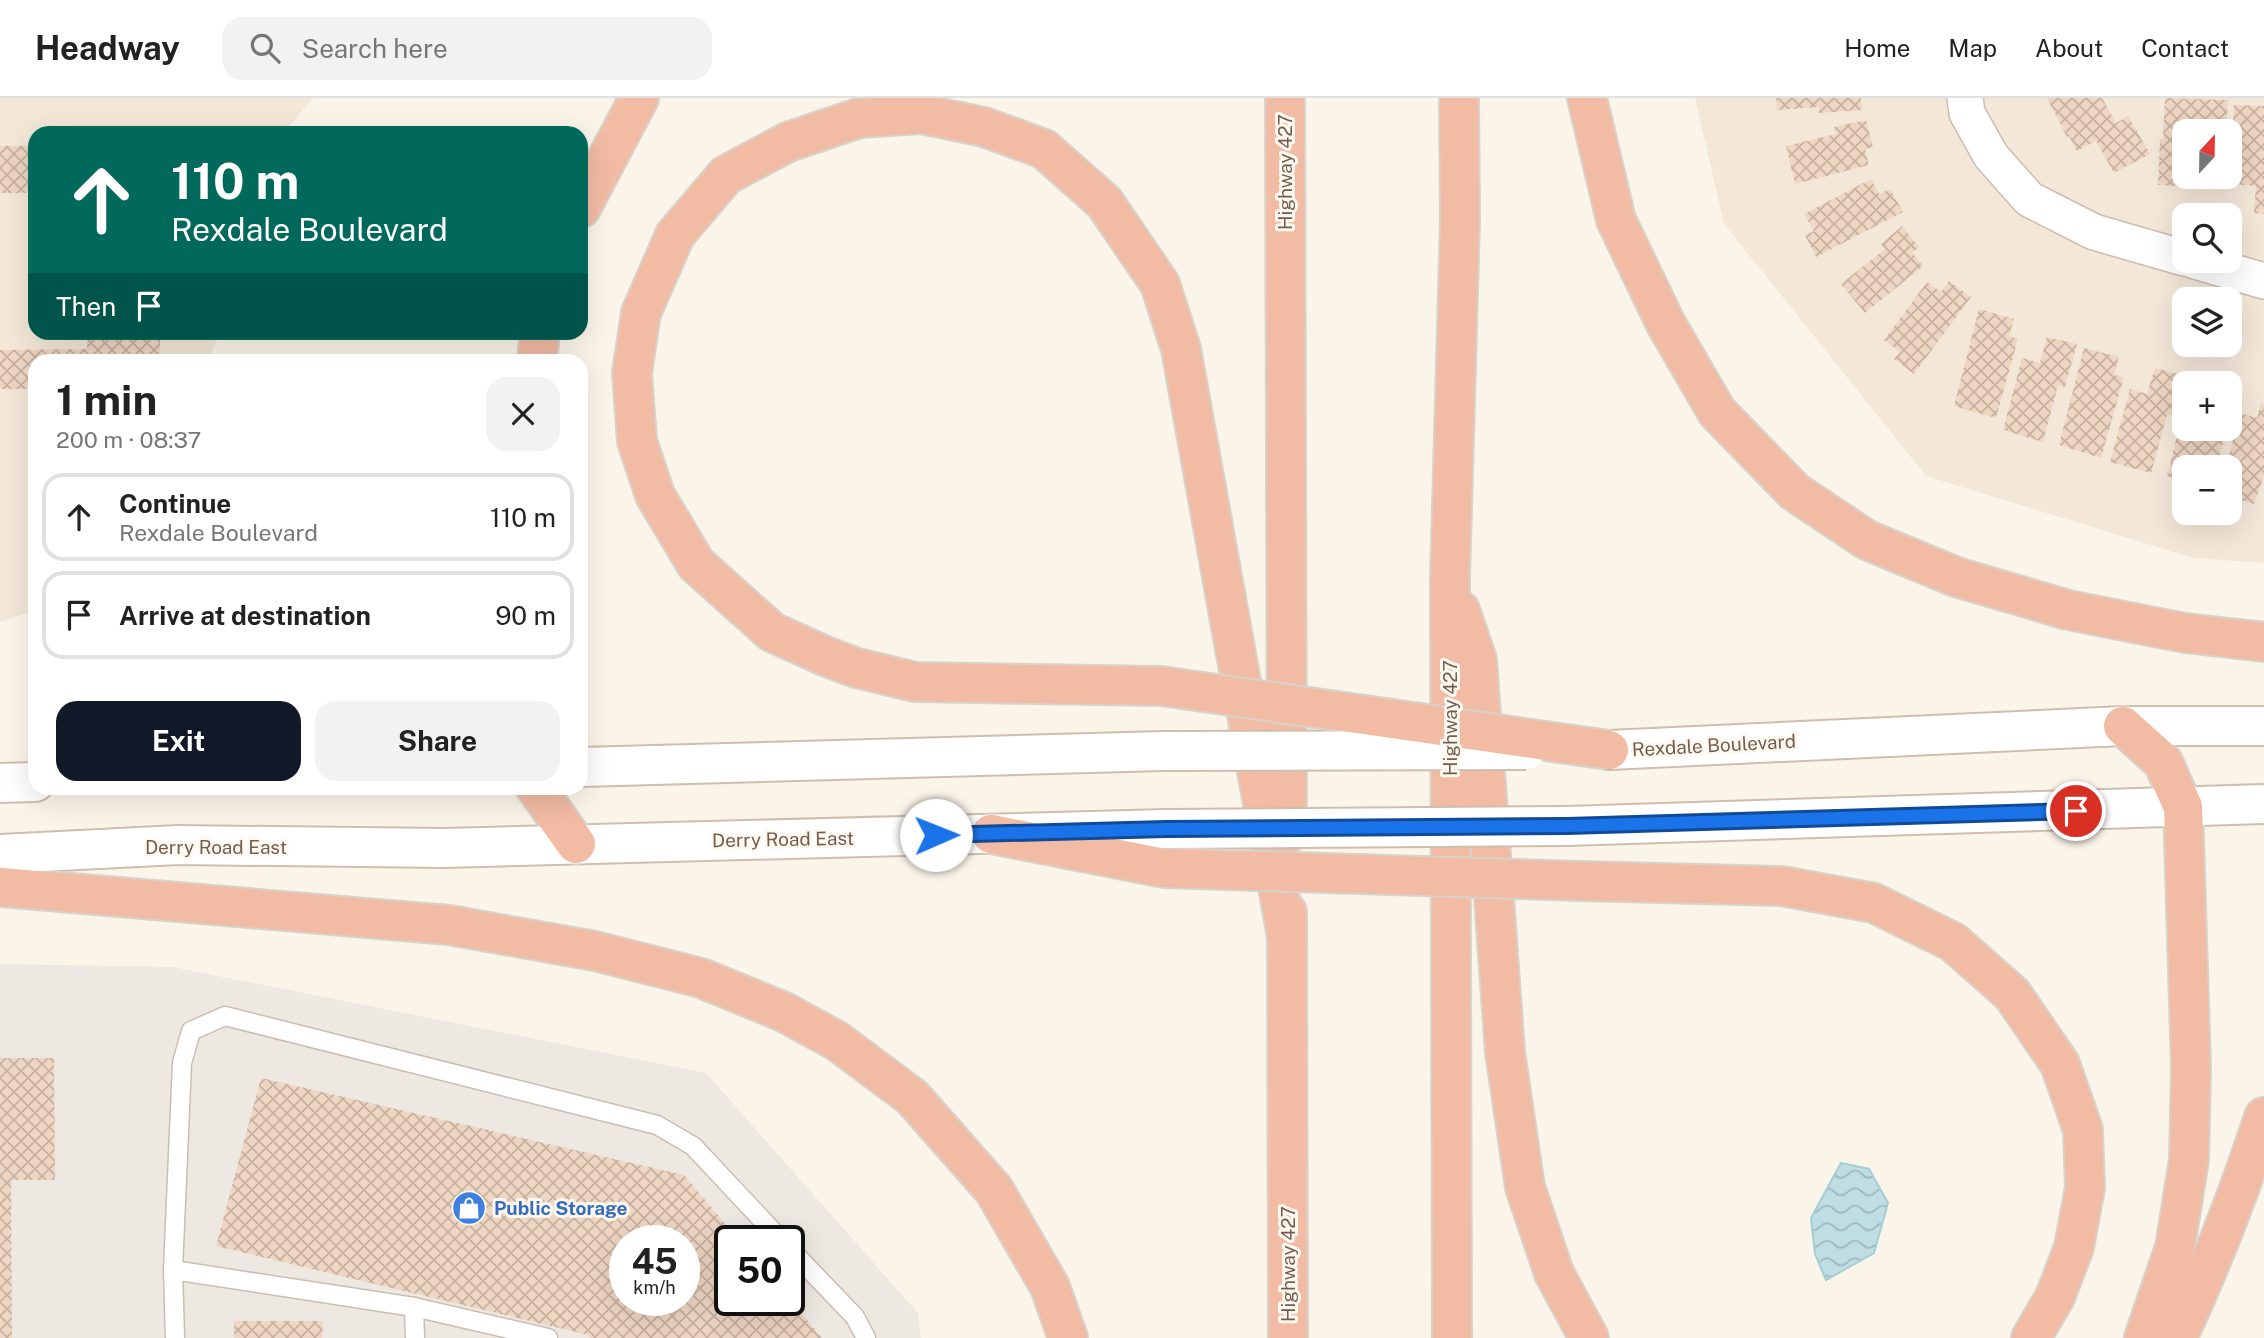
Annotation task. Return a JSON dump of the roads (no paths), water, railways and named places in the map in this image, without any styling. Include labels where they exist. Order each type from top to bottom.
[{"type":"highway","points":[[588,195],[639,98]]},
{"type":"highway","name":"Highway 427","points":[[1285,98],[1288,1338]]},
{"type":"highway","name":"Highway 427","points":[[1452,1338],[1450,578],[1460,220],[1459,98]]},
{"type":"highway","points":[[1587,98],[1616,220],[1666,324],[1717,412],[1795,492],[1867,540],[1956,578],[2068,610],[2185,633],[2264,642]]},
{"type":"highway","points":[[1287,937],[1181,349],[1160,284],[1104,202],[1044,149],[984,127],[921,114],[859,118],[788,142],[726,175],[675,235],[641,313],[632,373],[637,441],[655,495],[696,564],[772,632],[857,668],[915,682],[1161,686],[1609,750]]},
{"type":"highway","points":[[1450,578],[1477,660],[1505,1052],[1525,1186],[1554,1273],[1589,1338]]},
{"type":"highway","points":[[2123,726],[2163,762],[2183,807],[2191,1067],[2189,1160],[2175,1247],[2144,1338]]},
{"type":"highway","points":[[541,795],[576,844]]},
{"type":"highway","points":[[991,834],[1164,868],[1782,886],[1874,903],[1953,942],[2012,994],[2060,1064],[2083,1130],[2085,1188],[2074,1247],[2055,1297],[2031,1338]]},
{"type":"highway","points":[[0,887],[449,925],[595,951],[701,978],[784,1012],[837,1041],[912,1097],[994,1190],[1050,1287],[1068,1338]]},
{"type":"highway","points":[[2177,1338],[2205,1279],[2238,1195],[2264,1117]]},
{"type":"main road","name":"Rexdale Boulevard","points":[[588,767],[1164,751],[1609,750],[2123,726],[2264,726]]},
{"type":"main road","points":[[0,783],[28,782]]},
{"type":"main road","points":[[2183,807],[2264,804]]},
{"type":"main road","name":"Derry Road East","points":[[0,854],[178,845],[444,848],[1166,829],[1567,826],[2183,807]]},
{"type":"street","points":[[1965,98],[1967,113],[1991,156],[2029,199],[2094,232],[2172,255]]},
{"type":"street","points":[[2236,273],[2264,281]]},
{"type":"lane","points":[[175,1338],[173,1270],[182,1063],[191,1031],[225,1016],[657,1125],[692,1146],[767,1225]]},
{"type":"lane","points":[[805,1265],[855,1317],[866,1338]]},
{"type":"lane","points":[[173,1270],[414,1307],[548,1338]]},
{"type":"lane","points":[[414,1307],[415,1338]]},
{"type":"water","points":[[1841,1163],[1869,1169],[1888,1203],[1874,1253],[1826,1280],[1815,1254],[1811,1218]]},
{"type":"place","name":"Public Storage","points":[[469,1208]]}]
